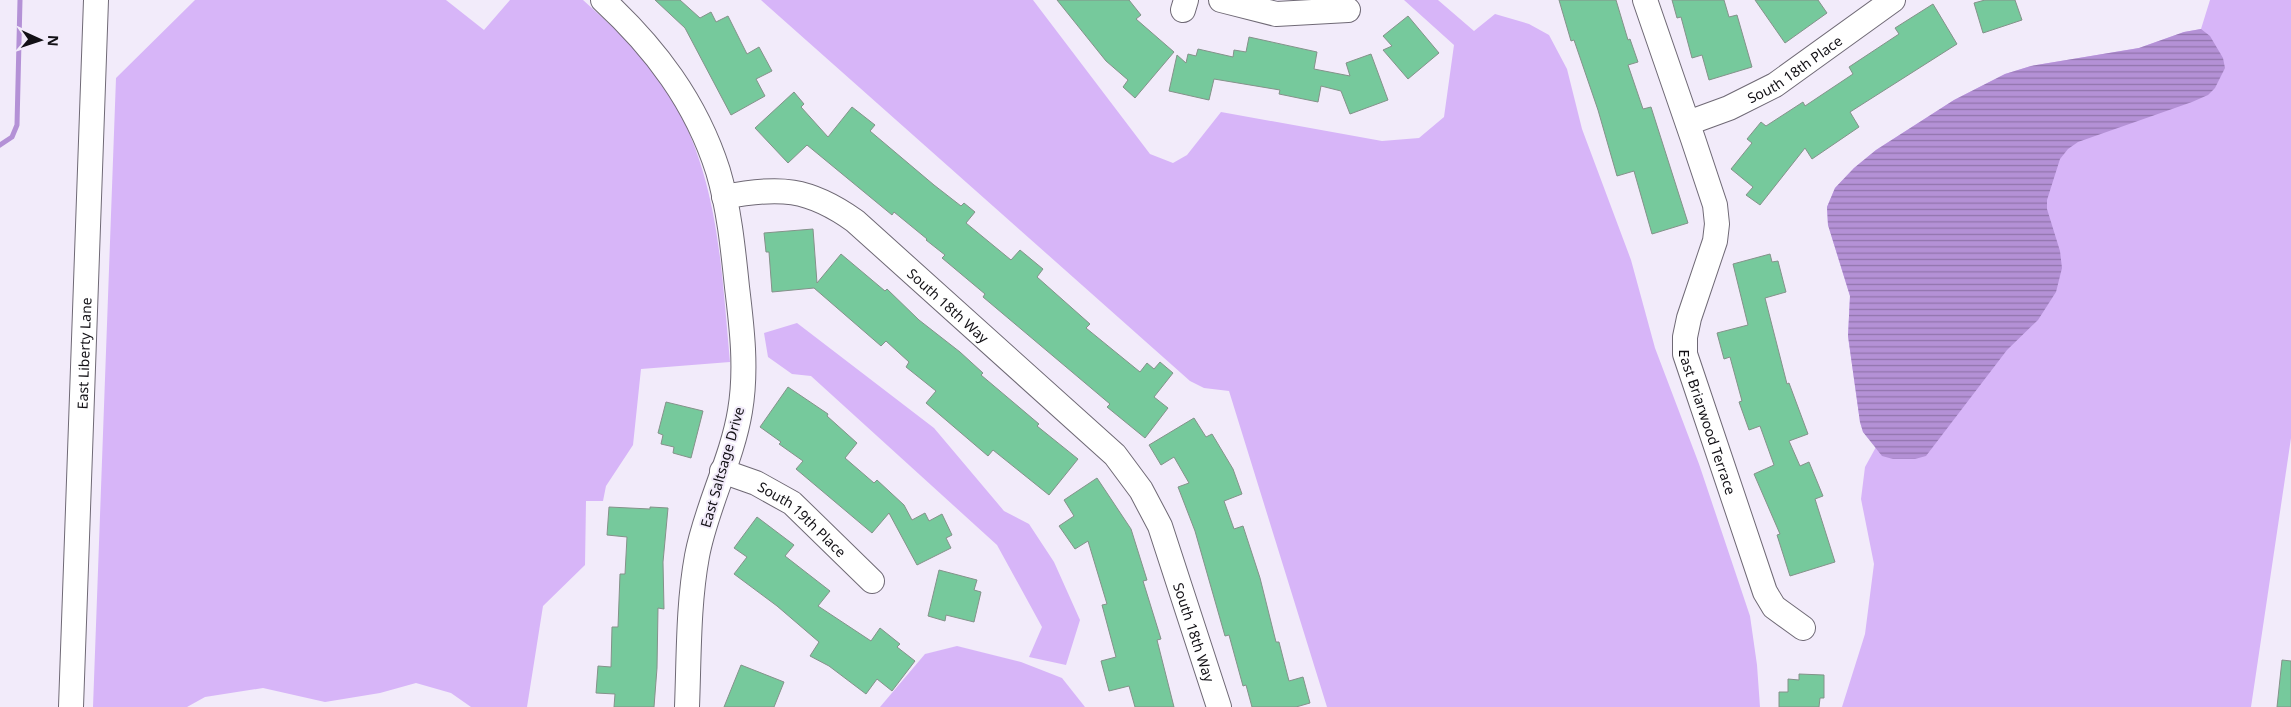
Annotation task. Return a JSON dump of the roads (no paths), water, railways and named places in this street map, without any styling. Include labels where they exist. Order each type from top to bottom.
[{"type":"street","name":"East Liberty Lane","points":[[71,707],[96,0]]},
{"type":"street","points":[[603,0],[636,31],[676,83],[693,113],[711,155],[724,196]]},
{"type":"street","points":[[1221,0],[1276,14],[1348,10]]},
{"type":"street","name":"East Briarwood Terrace","points":[[1645,0],[1715,205],[1717,224],[1715,241],[1689,318],[1685,337],[1685,354],[1766,592],[1774,607],[1803,628]]},
{"type":"street","name":"South 18th Place","points":[[1688,123],[1729,108],[1775,85],[1893,0]]},
{"type":"street","name":"South 18th Way","points":[[724,196],[761,190],[789,191],[809,196],[839,210],[855,221],[1115,455],[1141,490],[1160,526],[1218,707]]},
{"type":"street","name":"East Saltsage Drive","points":[[686,707],[691,601],[697,556],[712,500],[740,412],[744,377],[732,239],[724,196]]},
{"type":"street","name":"South 19th Place","points":[[722,472],[756,483],[792,504],[872,581]]},
{"type":"waterway","points":[[0,145],[12,137],[17,125],[20,0]]}]
